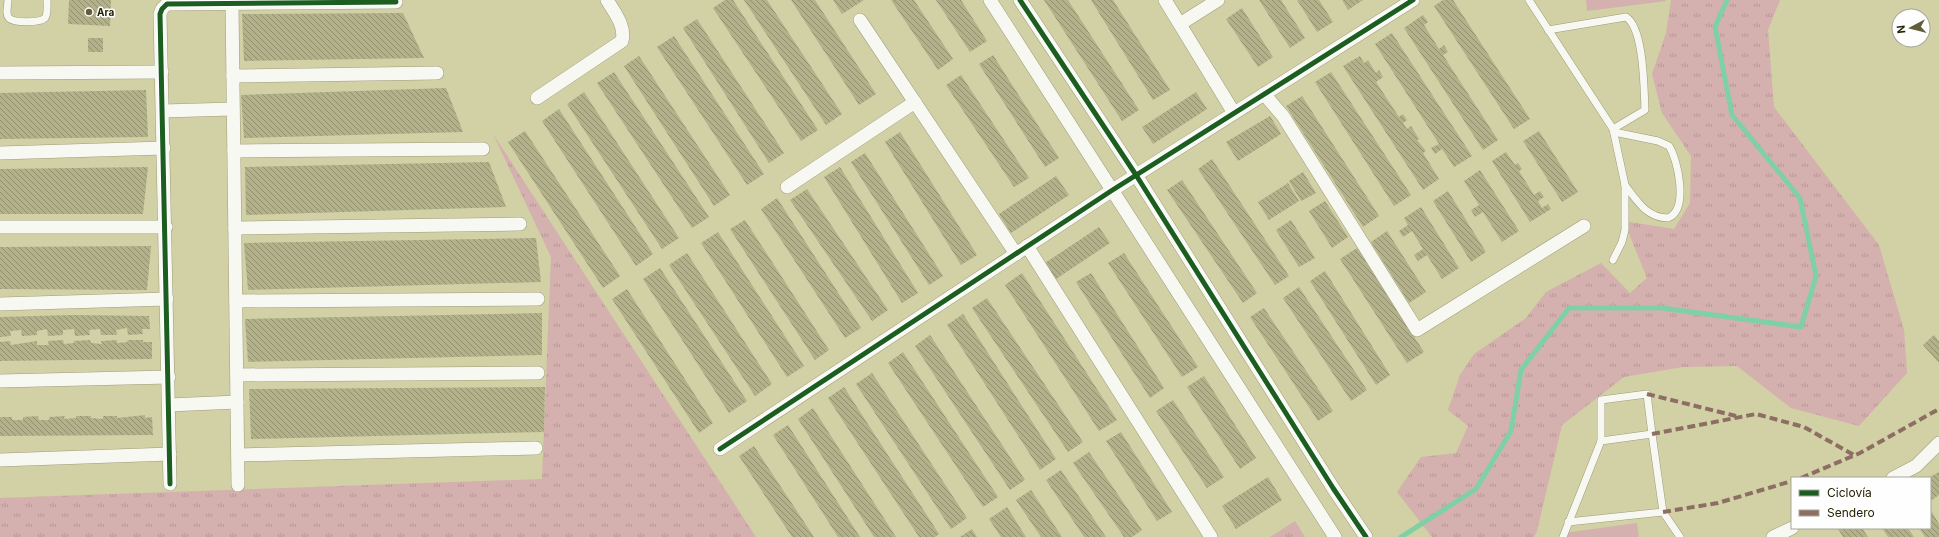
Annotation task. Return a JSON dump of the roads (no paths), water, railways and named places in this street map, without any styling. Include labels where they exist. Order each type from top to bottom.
[{"type":"street","points":[[537,98],[622,40],[624,35],[622,26],[607,0]]},
{"type":"street","points":[[990,0],[1111,191],[1314,502],[1335,537]]},
{"type":"street","points":[[1020,0],[1136,175],[1366,537]]},
{"type":"street","points":[[1165,0],[1234,113]]},
{"type":"street","points":[[1180,24],[1218,0]]},
{"type":"street","points":[[720,449],[1111,191],[1414,0]]},
{"type":"street","points":[[170,484],[166,227],[160,14],[162,9],[166,2],[232,4],[396,2]]},
{"type":"street","points":[[232,4],[238,485]]},
{"type":"street","points":[[860,20],[1016,254]]},
{"type":"street","points":[[0,73],[162,72]]},
{"type":"street","points":[[233,76],[437,74]]},
{"type":"street","points":[[1264,94],[1287,123],[1417,330],[1584,226]]},
{"type":"street","points":[[787,187],[915,102]]},
{"type":"street","points":[[162,111],[233,109]]},
{"type":"street","points":[[0,153],[164,148]]},
{"type":"street","points":[[234,151],[483,149]]},
{"type":"street","points":[[235,228],[520,224]]},
{"type":"street","points":[[0,227],[166,227]]},
{"type":"street","points":[[1027,246],[1211,537]]},
{"type":"street","points":[[0,304],[167,299]]},
{"type":"street","points":[[236,301],[538,299]]},
{"type":"street","points":[[237,375],[538,373]]},
{"type":"street","points":[[0,381],[168,377]]},
{"type":"street","points":[[169,405],[237,402]]},
{"type":"street","points":[[1894,477],[1916,466],[1939,443]]},
{"type":"street","points":[[238,455],[536,448]]},
{"type":"street","points":[[0,460],[170,454]]},
{"type":"street","points":[[1773,537],[1791,528]]},
{"type":"lane","points":[[8,0],[7,15],[10,20],[15,22],[40,21],[44,19],[46,16],[47,0]]},
{"type":"lane","points":[[1529,0],[1613,131],[1625,185],[1625,230],[1622,242],[1613,260]]},
{"type":"lane","points":[[1548,30],[1626,17],[1632,23],[1640,52],[1646,110],[1613,131]]},
{"type":"lane","points":[[1613,131],[1658,141],[1669,146],[1679,171],[1680,197],[1676,212],[1668,218],[1651,215],[1642,207],[1625,185]]},
{"type":"lane","points":[[1563,537],[1601,441],[1602,400],[1647,394],[1663,512],[1680,537]]},
{"type":"lane","points":[[1601,441],[1652,434]]},
{"type":"lane","points":[[1568,522],[1663,512]]},
{"type":"waterway","points":[[1401,537],[1476,489],[1511,431],[1521,370],[1569,308],[1662,308],[1801,327],[1816,276],[1800,198],[1732,115],[1715,27],[1727,0]]},
{"type":"place","name":"Ara","points":[[89,12]]}]
